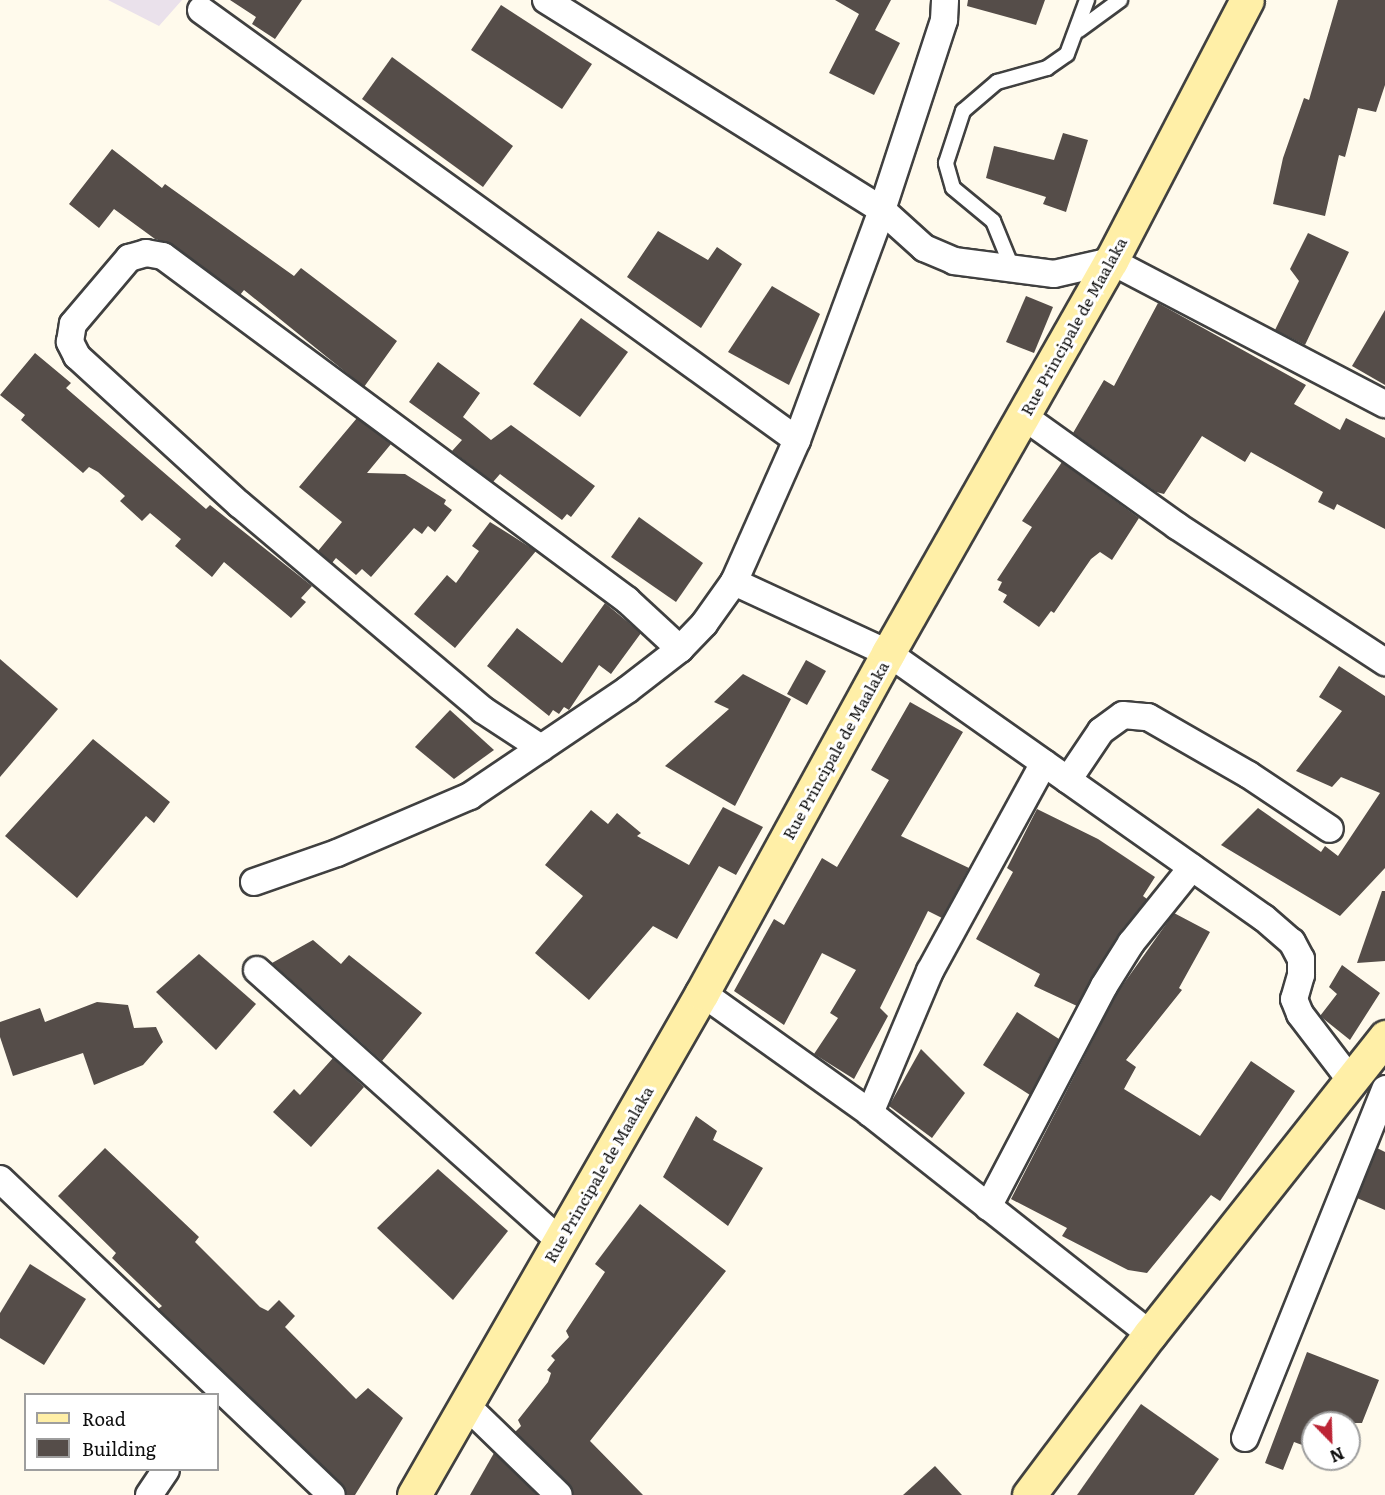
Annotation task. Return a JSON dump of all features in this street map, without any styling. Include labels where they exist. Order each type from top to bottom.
[{"type":"main road","name":"Rue Principale de Maalaka","points":[[414,1495],[702,993],[888,653],[1111,261],[1247,0]]},
{"type":"main road","points":[[1029,1495],[1150,1334],[1352,1082],[1382,1049]]},
{"type":"street","points":[[546,0],[882,210],[924,248],[954,261],[1054,274],[1111,261],[1385,404]]},
{"type":"street","points":[[254,882],[337,853],[470,796],[680,649],[734,582],[797,440],[882,210],[944,20],[945,0]]},
{"type":"street","points":[[201,10],[797,440]]},
{"type":"street","points":[[541,748],[483,710],[240,505],[77,356],[70,342],[73,324],[129,258],[146,253],[163,256],[627,600],[680,649]]},
{"type":"street","points":[[1023,416],[1177,526],[1385,662]]},
{"type":"street","points":[[734,582],[888,653],[1192,867],[1292,942],[1301,959],[1301,975],[1294,999],[1297,1007],[1314,1035],[1352,1082]]},
{"type":"street","points":[[1068,780],[1101,731],[1123,715],[1148,717],[1249,775],[1330,829]]},
{"type":"street","points":[[870,1113],[930,971],[1044,763]]},
{"type":"street","points":[[988,1207],[1104,986],[1131,943],[1192,867]]},
{"type":"street","points":[[257,970],[560,1241]]},
{"type":"street","points":[[702,993],[870,1113],[1150,1334]]},
{"type":"street","points":[[1245,1438],[1385,1089]]},
{"type":"street","points":[[0,1179],[132,1300],[217,1391],[332,1495]]},
{"type":"street","points":[[466,1405],[559,1495]]},
{"type":"street","points":[[149,1495],[165,1471]]},
{"type":"lane","points":[[1013,270],[993,221],[953,188],[946,162],[963,111],[997,82],[1047,68],[1067,54],[1079,30],[1087,0]]},
{"type":"lane","points":[[1079,30],[1120,0]]},
{"type":"shaded area","points":[[108,0],[182,0],[159,26]]},
{"type":"building","points":[[230,0],[302,0],[275,39],[252,24],[256,17]]},
{"type":"building","points":[[835,0],[891,0],[875,30],[900,43],[874,95],[829,73],[859,14]]},
{"type":"building","points":[[968,0],[1045,0],[1036,25],[967,6]]},
{"type":"building","points":[[1338,0],[1385,0],[1385,85],[1376,112],[1358,108],[1345,157],[1339,155],[1325,216],[1273,204],[1283,158],[1304,98],[1309,100]]},
{"type":"building","points":[[501,5],[592,64],[562,109],[471,50]]},
{"type":"building","points":[[392,57],[513,146],[483,187],[362,99]]},
{"type":"building","points":[[1063,133],[1088,140],[1066,212],[1043,204],[1046,197],[986,178],[994,146],[1054,160]]},
{"type":"building","points":[[112,149],[162,188],[165,184],[294,276],[301,268],[397,341],[364,387],[244,290],[240,295],[172,244],[155,239],[114,209],[99,228],[69,204]]},
{"type":"building","points":[[658,231],[708,260],[717,247],[742,264],[701,328],[627,277]]},
{"type":"building","points":[[1308,233],[1349,252],[1305,345],[1275,330],[1299,281],[1290,269]]},
{"type":"building","points":[[772,286],[820,314],[789,385],[728,352]]},
{"type":"building","points":[[1026,296],[1053,307],[1034,353],[1006,342]]},
{"type":"building","points":[[1158,303],[1306,385],[1294,404],[1340,430],[1346,418],[1385,438],[1385,529],[1337,504],[1334,510],[1318,502],[1323,492],[1251,452],[1245,462],[1202,436],[1164,494],[1156,492],[1073,433],[1104,380],[1114,386]]},
{"type":"building","points":[[1385,310],[1385,385],[1352,366]]},
{"type":"building","points":[[581,318],[628,352],[580,417],[533,384]]},
{"type":"building","points":[[35,353],[71,383],[66,388],[206,509],[210,505],[312,586],[301,598],[306,602],[291,618],[224,562],[212,577],[175,546],[181,539],[150,513],[142,521],[120,501],[125,496],[98,472],[89,467],[83,473],[21,420],[25,415],[0,395]]},
{"type":"building","points":[[438,362],[480,393],[463,417],[491,440],[511,425],[595,486],[571,517],[567,514],[562,520],[500,474],[493,482],[452,451],[462,440],[409,402]]},
{"type":"building","points":[[357,418],[391,444],[367,473],[405,474],[446,500],[444,504],[452,510],[435,532],[428,526],[422,534],[414,528],[371,577],[362,569],[356,575],[336,558],[332,563],[318,551],[342,522],[299,487]]},
{"type":"building","points":[[1062,462],[1139,518],[1112,560],[1100,552],[1091,559],[1054,613],[1051,611],[1039,627],[1003,602],[1007,595],[998,590],[1002,582],[997,580],[1032,527],[1022,521]]},
{"type":"building","points":[[639,517],[703,563],[676,602],[611,557]]},
{"type":"building","points":[[490,522],[536,551],[455,648],[414,614],[447,575],[456,583],[479,551],[472,546]]},
{"type":"building","points":[[605,603],[641,633],[611,674],[599,665],[569,710],[564,707],[559,714],[553,710],[549,716],[487,666],[517,628],[562,663]]},
{"type":"building","points":[[0,659],[58,709],[0,777]]},
{"type":"building","points":[[806,660],[826,671],[807,705],[787,694]]},
{"type":"building","points":[[1339,666],[1385,696],[1385,868],[1340,916],[1221,845],[1258,808],[1321,852],[1325,846],[1338,856],[1380,793],[1341,777],[1332,787],[1296,771],[1342,711],[1319,697]]},
{"type":"building","points":[[743,674],[791,699],[735,806],[665,766],[729,709],[714,702]]},
{"type":"building","points":[[910,702],[963,732],[901,836],[969,868],[942,918],[928,911],[880,1008],[888,1016],[854,1079],[814,1054],[838,1018],[830,1013],[856,970],[822,953],[784,1025],[734,991],[774,919],[784,925],[822,858],[837,867],[889,780],[871,770]]},
{"type":"building","points":[[450,710],[494,750],[454,779],[415,747]]},
{"type":"building","points":[[93,739],[170,802],[154,823],[146,816],[77,898],[5,836]]},
{"type":"building","points":[[723,807],[763,827],[736,875],[719,866],[677,939],[653,926],[589,1000],[535,953],[583,896],[545,865],[591,810],[608,824],[617,813],[641,833],[637,836],[689,865]]},
{"type":"building","points":[[1037,809],[1098,839],[1155,877],[1143,896],[1147,899],[1118,935],[1077,1006],[1034,986],[1040,974],[976,939],[1013,872],[1007,868]]},
{"type":"building","points":[[1382,891],[1385,891],[1385,961],[1357,963]]},
{"type":"building","points":[[1174,913],[1210,932],[1179,988],[1182,990],[1126,1060],[1136,1067],[1124,1089],[1200,1136],[1251,1061],[1295,1091],[1220,1201],[1211,1195],[1147,1273],[1128,1270],[1062,1236],[1067,1228],[1011,1199],[1117,993]]},
{"type":"building","points":[[313,940],[341,964],[349,955],[422,1013],[382,1061],[272,963]]},
{"type":"building","points":[[199,954],[256,1004],[216,1050],[156,992]]},
{"type":"building","points":[[1342,965],[1380,993],[1350,1040],[1320,1016],[1337,994],[1329,987]]},
{"type":"building","points":[[97,1002],[128,1005],[134,1028],[156,1027],[163,1042],[143,1065],[94,1085],[83,1053],[13,1076],[0,1037],[0,1022],[40,1008],[45,1022]]},
{"type":"building","points":[[1017,1012],[1059,1039],[1030,1095],[983,1065]]},
{"type":"building","points":[[921,1049],[965,1093],[932,1138],[889,1106]]},
{"type":"building","points":[[333,1058],[364,1087],[311,1147],[273,1112],[294,1089],[300,1095]]},
{"type":"building","points":[[696,1116],[717,1131],[713,1140],[763,1168],[728,1226],[663,1177]]},
{"type":"building","points":[[105,1148],[199,1237],[195,1242],[260,1307],[268,1311],[279,1300],[295,1316],[285,1327],[356,1399],[368,1388],[403,1418],[355,1495],[347,1495],[342,1484],[158,1309],[162,1306],[112,1258],[116,1253],[58,1196]]},
{"type":"building","points":[[1377,1148],[1385,1152],[1385,1210],[1357,1198]]},
{"type":"building","points":[[438,1169],[508,1231],[453,1300],[377,1228]]},
{"type":"building","points":[[640,1204],[726,1271],[590,1441],[643,1495],[574,1495],[569,1484],[515,1432],[521,1426],[518,1420],[548,1382],[551,1373],[547,1370],[555,1360],[551,1356],[569,1337],[566,1331],[605,1272],[595,1264]]},
{"type":"building","points":[[30,1264],[86,1299],[44,1365],[0,1338],[0,1313]]},
{"type":"building","points":[[1307,1352],[1379,1380],[1362,1423],[1361,1411],[1301,1411],[1301,1445],[1294,1442],[1283,1470],[1265,1463]]},
{"type":"building","points":[[1141,1404],[1219,1459],[1194,1495],[1077,1495]]},
{"type":"building","points":[[494,1453],[537,1495],[470,1495]]},
{"type":"building","points":[[935,1466],[962,1495],[903,1495]]}]
